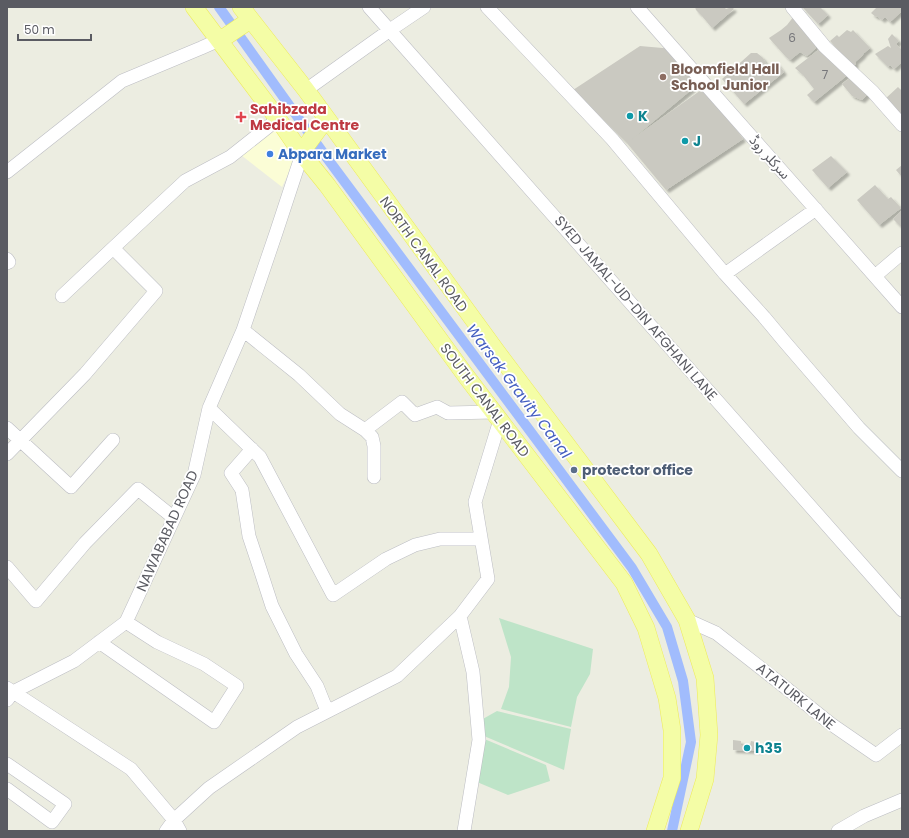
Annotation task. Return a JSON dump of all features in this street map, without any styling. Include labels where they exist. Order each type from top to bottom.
[{"type":"main road","name":"SOUTH CANAL ROAD","points":[[194,7],[220,39],[278,119],[304,150],[327,185],[461,370],[624,583],[646,628],[667,698],[672,730],[672,778],[655,831]]},
{"type":"main road","points":[[220,39],[245,13]]},
{"type":"main road","name":"NORTH CANAL ROAD","points":[[245,13],[306,90],[322,124],[497,352],[649,554],[687,620],[705,678],[709,735],[705,779],[689,831]]},
{"type":"main road","points":[[304,150],[322,124]]},
{"type":"street","name":"SYED JAMAL-UD-DIN AFGHANI LANE","points":[[369,7],[902,610]]},
{"type":"street","points":[[306,90],[424,7]]},
{"type":"street","points":[[487,7],[612,139],[725,274],[859,428],[902,471]]},
{"type":"street","name":"سرکلر روڈ","points":[[637,7],[902,307]]},
{"type":"street","points":[[792,7],[825,47],[873,92],[902,125]]},
{"type":"street","points":[[7,172],[122,81],[220,39]]},
{"type":"street","points":[[62,296],[185,180],[230,157],[278,119]]},
{"type":"street","name":"NAWABABAD ROAD","points":[[9,693],[74,660],[126,622],[194,476],[209,408],[243,330],[304,150]]},
{"type":"street","points":[[725,274],[816,209]]},
{"type":"street","points":[[7,454],[85,374],[156,291],[113,248]]},
{"type":"street","points":[[875,276],[902,253]]},
{"type":"street","points":[[7,259],[9,262],[7,263]]},
{"type":"street","points":[[243,330],[299,375],[340,414],[365,430],[372,437],[374,446],[374,477]]},
{"type":"street","points":[[166,831],[177,826],[216,784],[297,727],[397,676],[460,616],[488,579],[475,502],[497,416],[448,413],[437,407],[415,414],[402,402],[365,430]]},
{"type":"street","points":[[209,408],[260,457],[333,595],[386,559],[415,545],[440,539],[481,539]]},
{"type":"street","points":[[7,428],[71,487],[113,440]]},
{"type":"street","points":[[252,449],[231,473],[242,490],[249,536],[272,606],[296,654],[316,686],[327,711]]},
{"type":"street","points":[[7,568],[36,600],[85,543],[138,489],[174,518]]},
{"type":"street","points":[[460,616],[473,672],[479,740],[464,831]]},
{"type":"street","name":"ATATURK LANE","points":[[687,620],[716,633],[830,724],[876,755],[902,736]]},
{"type":"street","points":[[99,642],[214,722],[237,686],[204,664],[157,642],[126,622]]},
{"type":"street","points":[[9,693],[131,769],[177,826]]},
{"type":"street","points":[[7,764],[65,804],[52,822],[7,789]]},
{"type":"street","points":[[838,831],[864,816],[902,800]]},
{"type":"shaded area","name":"Abpara Market","points":[[277,121],[298,153],[282,187],[241,155]]},
{"type":"shaded area","points":[[499,618],[593,649],[590,674],[577,697],[571,727],[501,709],[509,687],[511,657]]},
{"type":"shaded area","points":[[497,711],[571,729],[564,770],[484,736],[481,720]]},
{"type":"shaded area","points":[[482,738],[546,765],[550,781],[508,795],[477,782]]},
{"type":"building","points":[[695,7],[724,7],[726,9],[732,7],[734,9],[712,28]]},
{"type":"building","points":[[820,7],[828,15],[818,24],[803,8]]},
{"type":"building","points":[[877,7],[902,7],[902,11],[890,22],[885,17],[882,20],[871,13]]},
{"type":"building","points":[[794,16],[813,36],[816,48],[807,56],[800,52],[790,60],[769,38],[787,25]]},
{"type":"building","points":[[847,30],[851,32],[853,30],[870,48],[855,62],[856,64],[853,67],[830,41],[837,35],[839,37]]},
{"type":"building","points":[[892,34],[899,41],[896,44],[902,50],[902,62],[894,69],[890,65],[888,67],[875,54],[888,46],[891,48],[888,39]]},
{"type":"building","points":[[640,46],[674,49],[697,85],[631,140],[701,90],[720,108],[743,139],[666,190],[627,143],[573,90]]},
{"type":"building","points":[[821,48],[850,73],[814,102],[807,95],[814,89],[803,75],[795,68]]},
{"type":"building","points":[[751,53],[757,53],[763,58],[769,69],[777,63],[784,72],[744,104],[722,79]]},
{"type":"building","points":[[851,77],[869,93],[862,100],[852,96],[842,84]]},
{"type":"building","points":[[898,87],[902,91],[902,117],[885,99]]},
{"type":"building","points":[[831,156],[847,172],[828,188],[812,170]]},
{"type":"building","points":[[902,165],[902,177],[896,170]]},
{"type":"building","points":[[875,185],[888,199],[891,197],[901,208],[879,225],[857,200]]},
{"type":"building","points":[[902,210],[902,228],[893,219]]},
{"type":"building","name":"h35","points":[[733,740],[741,741],[741,745],[750,745],[751,741],[760,743],[760,751],[733,750]]},
{"type":"waterway","name":"Warsak Gravity Canal","points":[[219,7],[324,154],[632,568],[667,627],[683,681],[691,742],[672,831]]},
{"type":"place","name":"Bloomfield Hall School Junior","points":[[663,77]]},
{"type":"place","name":"K","points":[[630,116]]},
{"type":"place","name":"Sahibzada Medical Centre","points":[[241,117]]},
{"type":"place","name":"J","points":[[685,141]]},
{"type":"place","name":"Abpara Market","points":[[270,154]]},
{"type":"place","name":"protector office","points":[[574,470]]},
{"type":"place","name":"h35","points":[[747,748]]}]
